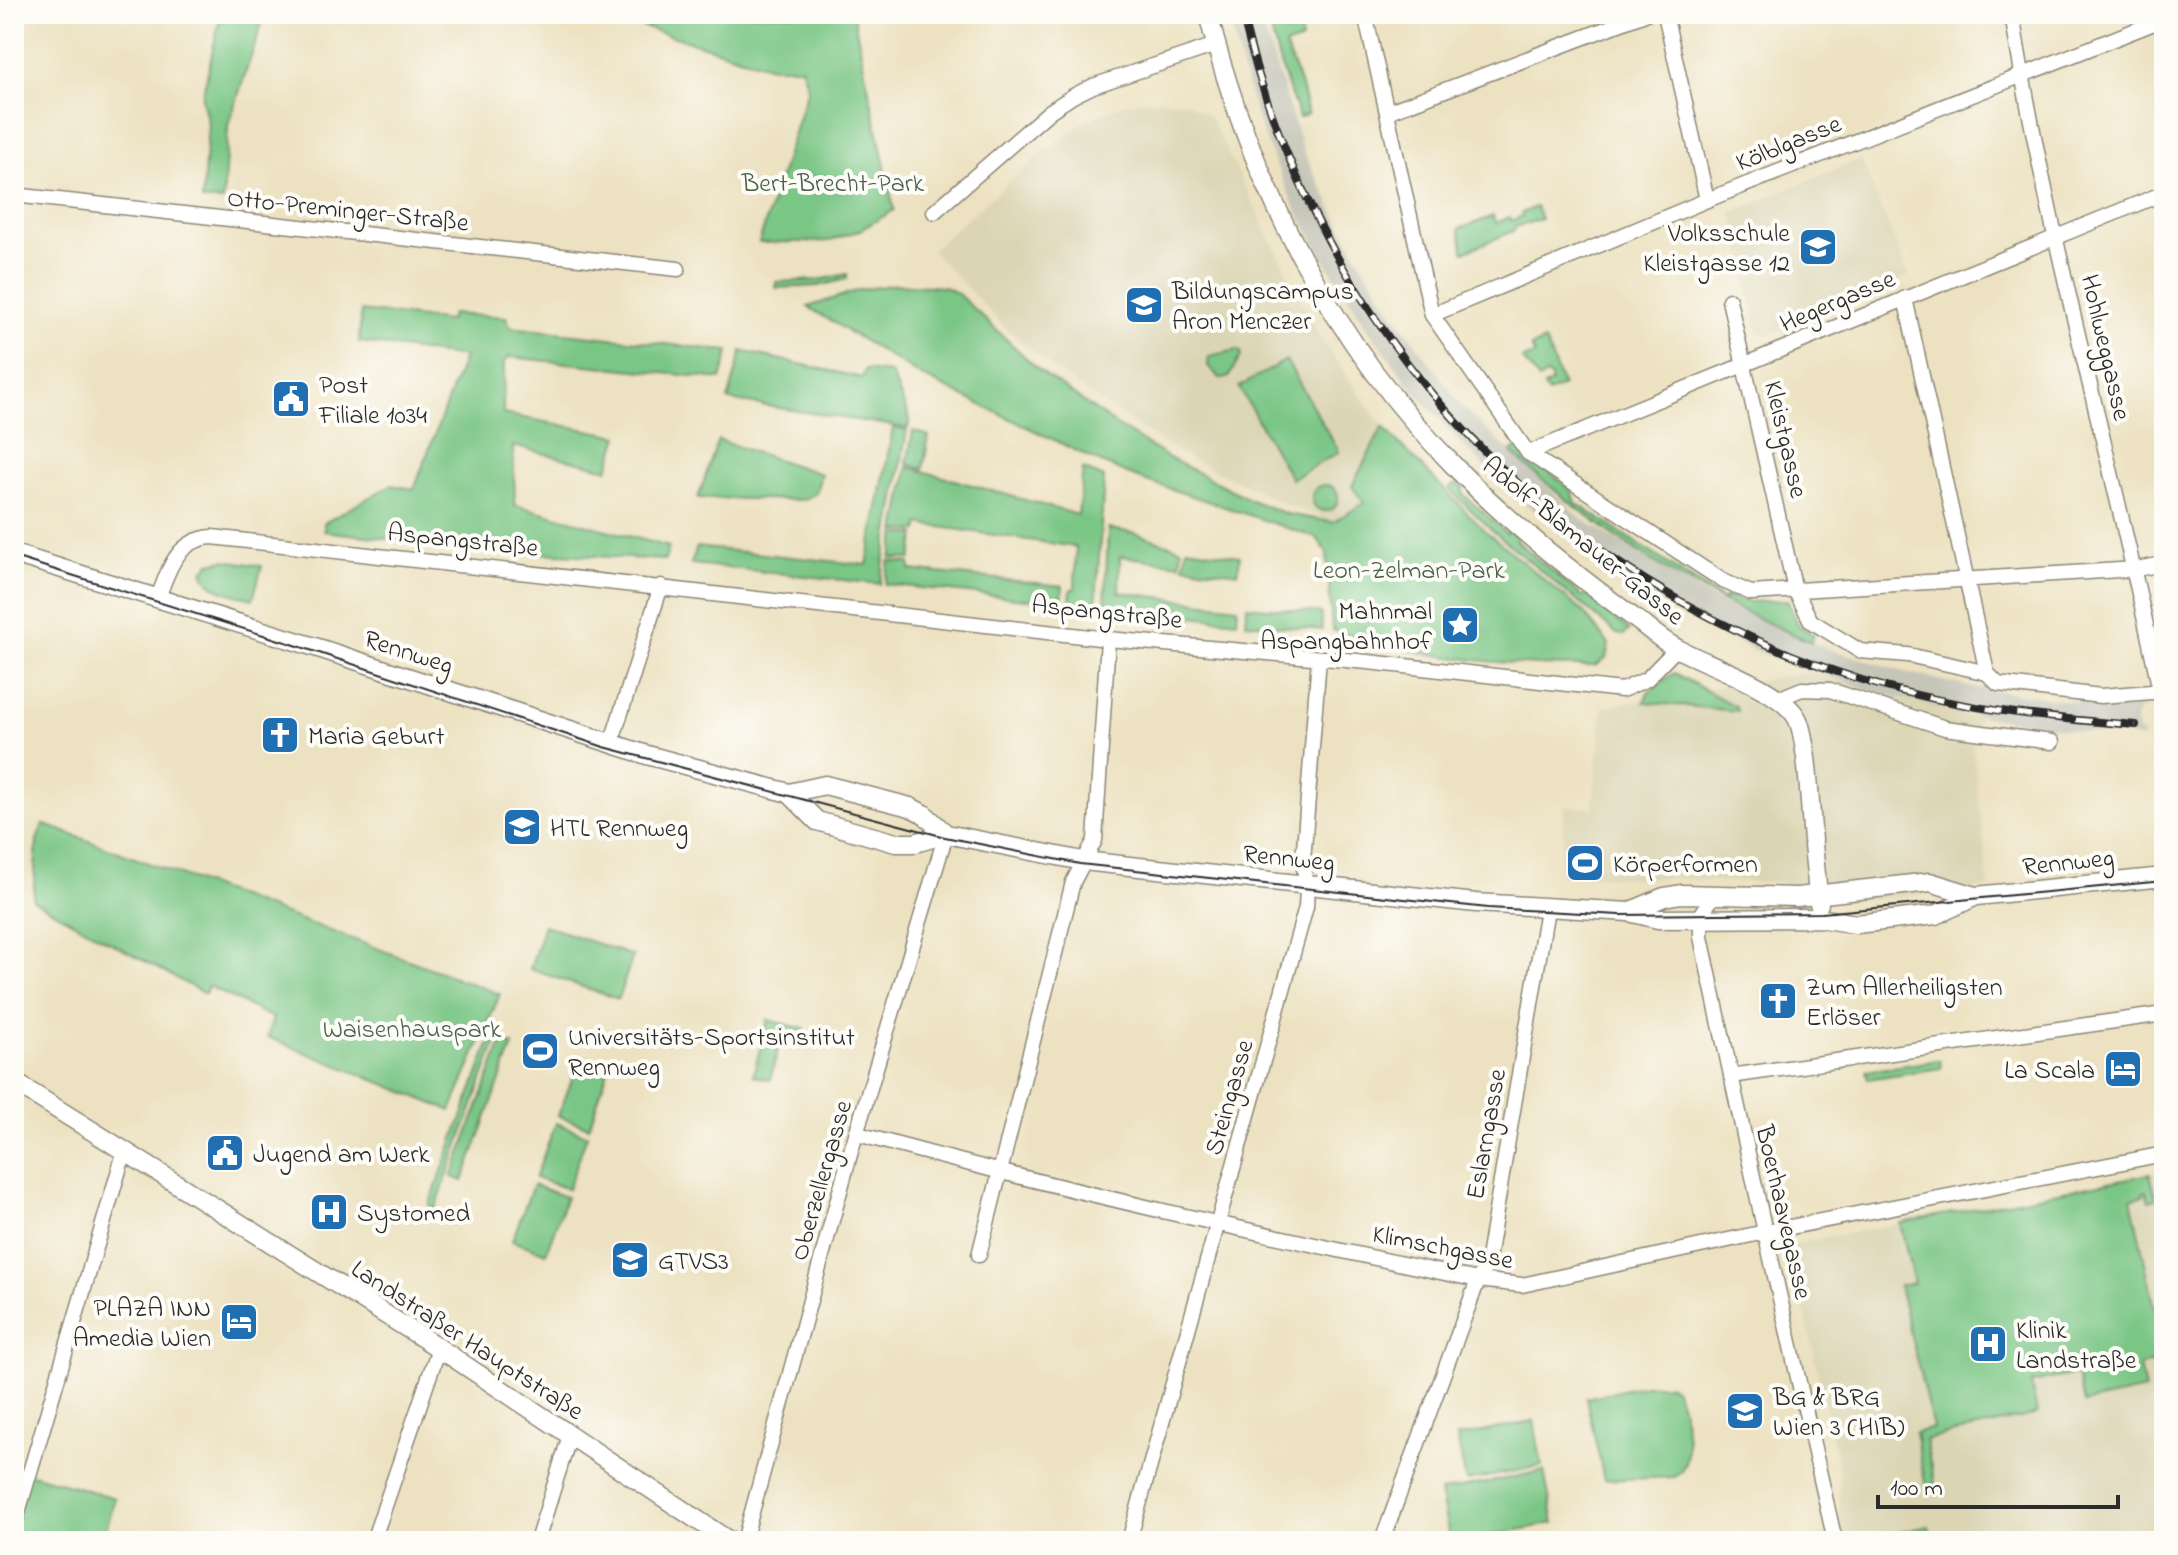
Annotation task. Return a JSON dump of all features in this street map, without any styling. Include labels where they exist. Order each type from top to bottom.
[{"type":"main road","name":"Adolf-Blamauer-Gasse","points":[[1208,14],[1238,119],[1270,195],[1349,338],[1402,409],[1458,471],[1518,527],[1676,649]]},
{"type":"main road","name":"Rennweg","points":[[14,554],[611,744],[789,793],[825,785],[910,807],[924,814],[946,834]]},
{"type":"main road","points":[[1676,649],[1780,698],[1797,720],[1803,748],[1819,918]]},
{"type":"main road","name":"Rennweg","points":[[789,793],[817,821],[896,843],[915,843],[946,834],[1083,861],[1547,909],[1629,912],[1658,919],[1819,918],[1856,924],[1936,915],[1976,896],[2164,877]]},
{"type":"main road","name":"Rennweg","points":[[1629,912],[1664,897],[1696,893],[1772,897],[1930,882],[1976,896]]},
{"type":"main road","name":"Landstraßer Hauptstraße","points":[[14,1082],[439,1348],[729,1541]]},
{"type":"street","points":[[1365,14],[1432,315],[1528,453],[1731,586],[1751,593],[2136,569],[2164,564]]},
{"type":"street","points":[[1387,112],[1645,14]]},
{"type":"street","points":[[1665,14],[1707,200]]},
{"type":"street","name":"Hohlweggasse","points":[[2012,14],[2056,236],[2162,691]]},
{"type":"street","name":"Kölblgasse","points":[[1432,315],[1707,200],[2164,19]]},
{"type":"street","points":[[934,212],[1050,111],[1073,96],[1093,86],[1216,45]]},
{"type":"street","name":"Hegergasse","points":[[1528,453],[2164,193]]},
{"type":"street","name":"Otto-Preminger-Straße","points":[[14,195],[678,269]]},
{"type":"street","points":[[1905,298],[1987,673]]},
{"type":"street","name":"Kleistgasse","points":[[1729,300],[1795,590],[1806,614],[1815,624],[1852,648],[1876,655],[1901,654],[1987,673],[1998,684],[2101,696],[2162,691]]},
{"type":"street","name":"Aspangstraße","points":[[158,598],[175,556],[193,541],[212,537],[1108,639],[1622,690],[1647,679],[1676,649]]},
{"type":"street","points":[[611,744],[661,586]]},
{"type":"street","points":[[979,1255],[1073,882],[1095,840],[1108,639]]},
{"type":"street","name":"Steingasse","points":[[1129,1541],[1306,907],[1303,861],[1319,658]]},
{"type":"street","points":[[1780,698],[1802,689],[1830,690],[1945,728],[2052,742]]},
{"type":"street","name":"Oberzellergasse","points":[[744,1541],[946,834]]},
{"type":"street","points":[[1700,920],[1714,895]]},
{"type":"street","name":"Eslarngasse","points":[[1382,1541],[1478,1280],[1487,1264],[1547,909]]},
{"type":"street","name":"Boerhaavegasse","points":[[1700,920],[1731,1076],[1835,1541]]},
{"type":"street","points":[[1731,1076],[2164,1014]]},
{"type":"street","name":"Klimschgasse","points":[[858,1134],[1001,1174],[1217,1225],[1478,1280],[1522,1285],[1765,1232],[2164,1154]]},
{"type":"street","points":[[14,1526],[124,1153]]},
{"type":"street","points":[[373,1541],[439,1348]]},
{"type":"street","points":[[537,1541],[570,1435]]},
{"type":"shaded area","points":[[1228,14],[1259,14],[1304,153],[1354,251],[1388,306],[1463,408],[1582,519],[1711,598],[1826,648],[1901,671],[1965,686],[2067,701],[2117,704],[2118,707],[2134,708],[2135,703],[2145,703],[2144,709],[2141,708],[2136,716],[2142,739],[1961,713],[1960,716],[1955,715],[1955,712],[1796,668],[1735,641],[1649,596],[1518,498],[1464,446],[1413,390],[1322,256],[1292,201],[1263,134]]},
{"type":"shaded area","name":"Bildungscampus Aron Menczer","points":[[1161,99],[1187,103],[1210,117],[1320,338],[1383,427],[1353,486],[1365,503],[1333,522],[1286,504],[1181,454],[1094,397],[1053,368],[1004,326],[931,250],[1045,151],[1086,121],[1124,104]]},
{"type":"shaded area","name":"Volksschule Kleistgasse 12","points":[[1861,159],[1909,276],[1764,336],[1758,332],[1732,212]]},
{"type":"shaded area","points":[[1808,672],[1956,712],[1955,715],[1978,716],[1973,748],[1989,887],[1847,901],[1781,883],[1560,875],[1565,806],[1593,808],[1603,707]]},
{"type":"shaded area","name":"Klinik Landstraße","points":[[2164,1171],[2164,1541],[1791,1541],[1839,1531],[1839,1468],[1790,1245]]},
{"type":"green space","points":[[221,14],[265,14],[228,126],[223,201],[202,200],[208,124],[202,98]]},
{"type":"green space","name":"Bert-Brecht-Park","points":[[602,14],[853,14],[894,210],[860,230],[830,241],[759,243],[808,88],[801,67],[771,67]]},
{"type":"green space","points":[[1267,14],[1297,14],[1302,40],[1285,46],[1308,114],[1299,118],[1279,61]]},
{"type":"green space","points":[[1536,207],[1541,219],[1515,227],[1515,230],[1464,252],[1459,229],[1493,216],[1496,223],[1510,217],[1512,221]]},
{"type":"green space","points":[[847,274],[847,279],[818,286],[776,288],[776,282],[819,280]]},
{"type":"green space","name":"Leon-Zelman-Park","points":[[896,284],[944,287],[957,293],[1040,371],[1116,425],[1169,458],[1253,501],[1286,514],[1333,522],[1364,503],[1352,486],[1383,427],[1483,529],[1583,612],[1609,644],[1606,658],[1596,666],[1475,660],[1404,649],[1332,630],[1327,553],[1317,538],[1104,464],[927,379],[808,307],[859,290]]},
{"type":"green space","points":[[361,311],[449,321],[451,314],[506,317],[510,327],[729,351],[721,379],[509,357],[504,363],[503,414],[619,436],[608,469],[513,446],[515,505],[669,547],[665,560],[485,550],[324,531],[324,523],[391,485],[414,489],[464,357],[359,342]]},
{"type":"green space","points":[[1545,341],[1563,386],[1548,393],[1544,387],[1551,383],[1551,377],[1546,375],[1539,380],[1522,359],[1535,355],[1531,347]]},
{"type":"green space","points":[[1237,350],[1241,356],[1228,378],[1220,378],[1208,366],[1209,356]]},
{"type":"green space","points":[[742,351],[862,378],[865,370],[891,373],[910,419],[908,428],[728,400]]},
{"type":"green space","points":[[1286,360],[1339,452],[1291,479],[1239,387]]},
{"type":"green space","points":[[893,428],[907,430],[880,584],[691,564],[697,547],[867,565]]},
{"type":"green space","points":[[913,431],[929,436],[923,469],[907,464]]},
{"type":"green space","points":[[718,440],[821,474],[816,493],[803,500],[698,498]]},
{"type":"green space","points":[[1518,447],[1572,490],[1576,503],[1723,600],[1727,596],[1749,602],[1787,600],[1799,626],[1814,635],[1811,642],[1728,604],[1689,583],[1616,537],[1580,511],[1511,452]]},
{"type":"green space","points":[[908,467],[1078,515],[1083,469],[1104,478],[1096,605],[1070,603],[1071,589],[1075,589],[1076,547],[920,524],[918,531],[896,531]]},
{"type":"green space","points":[[1455,484],[1463,487],[1463,494],[1506,533],[1510,531],[1516,536],[1516,541],[1582,596],[1587,595],[1629,630],[1624,635],[1617,634],[1494,532],[1449,489]]},
{"type":"green space","points":[[1325,485],[1334,489],[1338,498],[1334,507],[1325,511],[1316,507],[1312,498],[1316,489]]},
{"type":"green space","points":[[1108,529],[1135,533],[1182,549],[1180,564],[1120,556],[1119,592],[1238,607],[1237,621],[1105,607]]},
{"type":"green space","points":[[896,534],[916,534],[911,559],[891,558]]},
{"type":"green space","points":[[1187,548],[1240,556],[1238,573],[1184,566]]},
{"type":"green space","points":[[225,560],[262,566],[253,599],[216,588],[206,578],[203,571],[210,563]]},
{"type":"green space","points":[[889,561],[910,563],[910,570],[1063,586],[1062,603],[885,584]]},
{"type":"green space","points":[[1247,606],[1321,613],[1322,630],[1246,623]]},
{"type":"green space","points":[[1674,673],[1736,707],[1737,711],[1644,702],[1648,692]]},
{"type":"green space","name":"Waisenhauspark","points":[[43,824],[500,994],[451,1111],[267,1037],[273,1018],[208,986],[205,994],[33,900],[37,840]]},
{"type":"green space","points":[[544,925],[633,956],[618,999],[530,969]]},
{"type":"green space","points":[[768,1020],[805,1029],[802,1043],[781,1038],[770,1080],[753,1075]]},
{"type":"green space","points":[[496,1026],[501,1029],[435,1209],[429,1206]]},
{"type":"green space","points":[[502,1042],[513,1045],[463,1181],[452,1177]]},
{"type":"green space","points":[[580,1059],[608,1070],[589,1127],[558,1116]]},
{"type":"green space","points":[[1940,1060],[1941,1068],[1868,1079],[1866,1071]]},
{"type":"green space","points":[[556,1123],[587,1135],[568,1189],[535,1178]]},
{"type":"green space","points":[[2150,1174],[2156,1199],[2149,1201],[2146,1191],[2144,1195],[2131,1199],[2164,1350],[2164,1354],[2158,1356],[2159,1361],[2140,1366],[2145,1390],[2084,1403],[2077,1374],[2031,1383],[2037,1414],[1925,1440],[1936,1489],[1927,1491],[1915,1433],[1933,1428],[1899,1286],[1914,1283],[1900,1223]]},
{"type":"green space","points":[[533,1185],[566,1197],[546,1253],[512,1241]]},
{"type":"green space","points":[[1645,1385],[1668,1385],[1676,1390],[1687,1436],[1681,1471],[1674,1477],[1604,1480],[1586,1398]]},
{"type":"green space","points":[[1534,1421],[1542,1466],[1466,1481],[1457,1437]]},
{"type":"green space","points":[[14,1469],[115,1498],[103,1541],[14,1541]]},
{"type":"green space","points":[[1544,1471],[1554,1523],[1450,1541],[1440,1492]]},
{"type":"green space","points":[[1929,1526],[1933,1541],[1858,1541],[1867,1539]]},
{"type":"tram line","points":[[14,557],[289,643],[604,747],[945,837],[1080,864],[1488,908],[1620,915],[1822,913],[2164,881]]},
{"type":"railway","points":[[1242,14],[1278,130],[1327,238],[1389,339],[1464,430],[1549,510],[1644,579],[1749,636],[1862,680],[1930,698],[1998,710],[2136,725]]},
{"type":"place","name":"Volksschule Kleistgasse 12","points":[[1818,247]]},
{"type":"place","name":"Bildungscampus Aron Menczer","points":[[1144,305]]},
{"type":"place","name":"Post Filiale 1034","points":[[291,399]]},
{"type":"place","name":"Mahnmal Aspangbahnhof","points":[[1460,625]]},
{"type":"place","name":"Maria Geburt","points":[[280,735]]},
{"type":"place","name":"HTL Rennweg","points":[[522,827]]},
{"type":"place","name":"Körperformen","points":[[1585,863]]},
{"type":"place","name":"Zum Allerheiligsten Erlöser","points":[[1778,1001]]},
{"type":"place","name":"Universitäts-Sportsinstitut Rennweg","points":[[540,1051]]},
{"type":"place","name":"La Scala","points":[[2123,1069]]},
{"type":"place","name":"Jugend am Werk","points":[[225,1153]]},
{"type":"place","name":"Systomed","points":[[329,1212]]},
{"type":"place","name":"GTVS3","points":[[630,1260]]},
{"type":"place","name":"PLAZA INN Amedia Wien","points":[[239,1322]]},
{"type":"place","name":"Klinik Landstraße","points":[[1988,1344]]},
{"type":"place","name":"BG & BRG Wien 3 (HIB)","points":[[1745,1411]]}]
